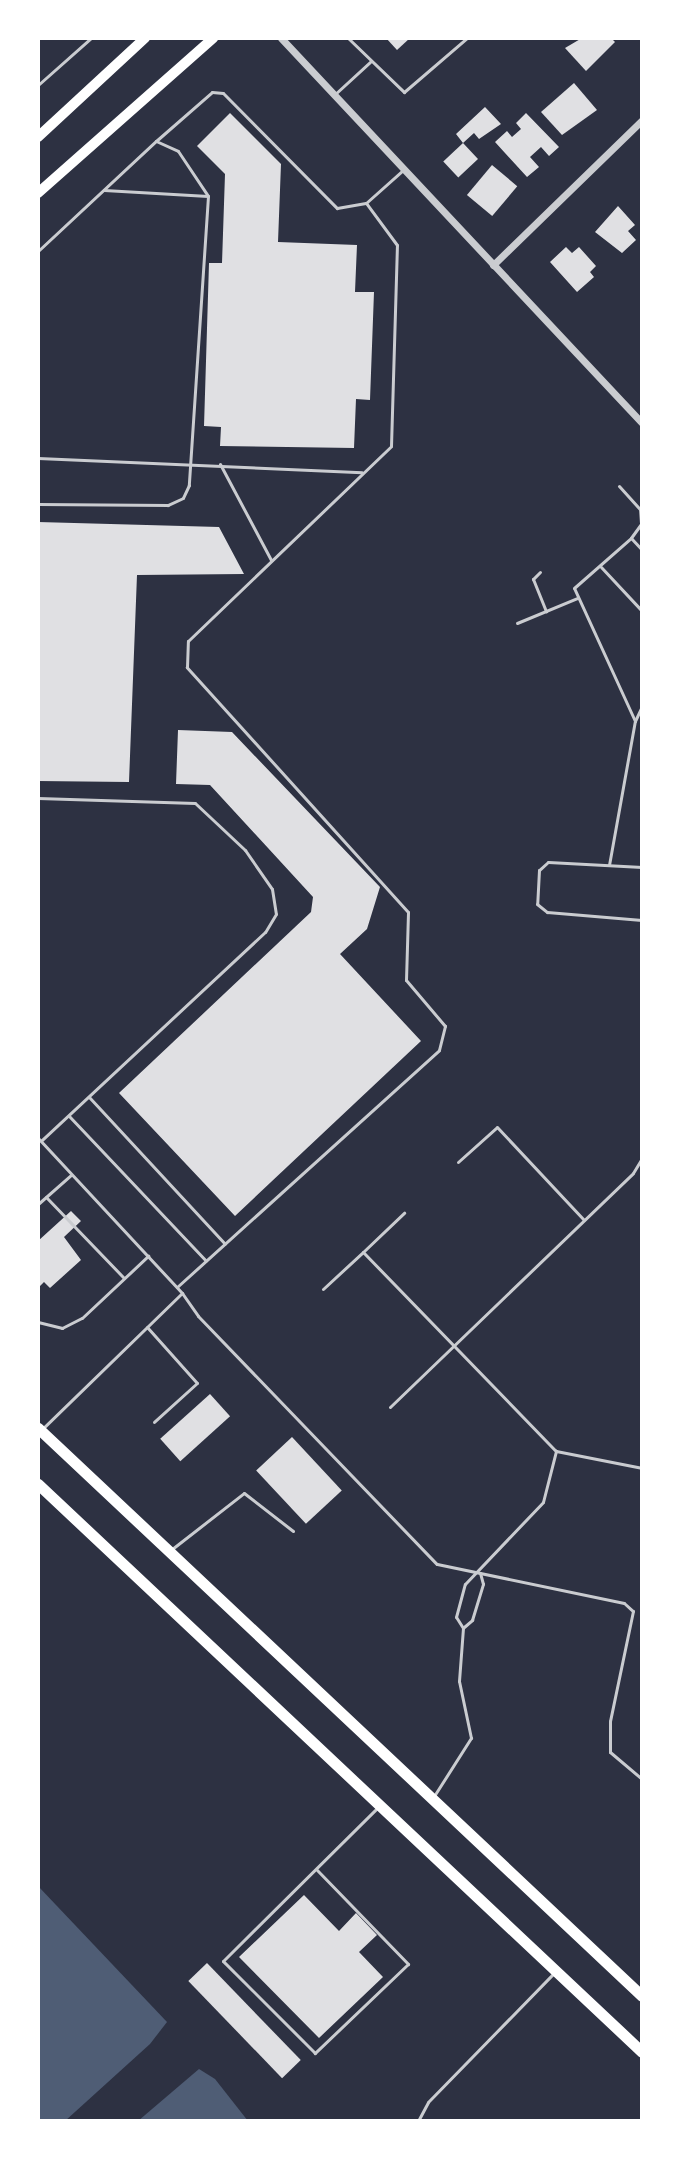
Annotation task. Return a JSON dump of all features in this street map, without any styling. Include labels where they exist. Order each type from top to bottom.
[{"type":"main road","points":[[38,137],[145,38]]},
{"type":"main road","points":[[38,193],[213,38]]},
{"type":"main road","points":[[39,1431],[642,1996]]},
{"type":"main road","points":[[38,1484],[642,2052]]},
{"type":"street","points":[[281,38],[642,423]]},
{"type":"street","points":[[493,265],[642,120]]},
{"type":"lane","points":[[38,85],[90,38]]},
{"type":"lane","points":[[348,38],[404,92],[467,38]]},
{"type":"lane","points":[[334,95],[370,62]]},
{"type":"lane","points":[[38,251],[212,92],[223,93],[337,208],[366,203],[404,169]]},
{"type":"lane","points":[[38,504],[168,505],[183,498],[190,463],[208,196],[178,151],[156,141]]},
{"type":"lane","points":[[103,190],[208,196]]},
{"type":"lane","points":[[177,1287],[439,1050],[445,1026],[406,980],[408,912],[187,667],[188,641],[391,446],[397,245],[366,203]]},
{"type":"lane","points":[[38,458],[363,472]]},
{"type":"lane","points":[[220,464],[272,561]]},
{"type":"lane","points":[[619,486],[640,509],[641,524],[601,567],[574,588],[635,721]]},
{"type":"lane","points":[[631,538],[642,550]]},
{"type":"lane","points":[[601,567],[642,611]]},
{"type":"lane","points":[[540,572],[533,579],[546,611]]},
{"type":"lane","points":[[517,623],[577,598]]},
{"type":"lane","points":[[609,865],[635,721],[642,706]]},
{"type":"lane","points":[[38,798],[195,803],[245,850],[272,889],[276,914],[265,932],[40,1140],[177,1287],[198,1316],[437,1564],[624,1603],[633,1611],[610,1721],[610,1752],[642,1779]]},
{"type":"lane","points":[[642,867],[548,862],[539,870],[537,904],[547,912],[642,920]]},
{"type":"lane","points":[[89,1097],[225,1244]]},
{"type":"lane","points":[[69,1116],[206,1261]]},
{"type":"lane","points":[[458,1162],[497,1127],[584,1220]]},
{"type":"lane","points":[[390,1407],[584,1220],[642,1158]]},
{"type":"lane","points":[[38,1204],[72,1174]]},
{"type":"lane","points":[[46,1197],[124,1278]]},
{"type":"lane","points":[[323,1289],[404,1213]]},
{"type":"lane","points":[[363,1252],[556,1451],[642,1468]]},
{"type":"lane","points":[[38,1322],[62,1328],[82,1318],[148,1256]]},
{"type":"lane","points":[[39,1431],[182,1293]]},
{"type":"lane","points":[[147,1327],[197,1383],[154,1422]]},
{"type":"lane","points":[[432,1799],[471,1738],[459,1681],[463,1628],[456,1617],[465,1584],[480,1573],[543,1502],[556,1451]]},
{"type":"lane","points":[[169,1551],[244,1493],[293,1531]]},
{"type":"lane","points":[[463,1628],[472,1620],[480,1596],[480,1573]]},
{"type":"lane","points":[[317,1870],[408,1964],[315,2053],[223,1961],[380,1805]]},
{"type":"lane","points":[[418,2121],[450,2079],[556,1971]]},
{"type":"water","points":[[38,1886],[167,2022],[150,2044],[65,2121],[38,2121]]},
{"type":"water","points":[[199,2069],[215,2079],[248,2121],[138,2121]]},
{"type":"building","points":[[386,38],[410,38],[397,50]]},
{"type":"building","points":[[582,38],[611,38],[615,42],[586,71],[565,48]]},
{"type":"building","points":[[574,83],[597,110],[562,135],[541,112]]},
{"type":"building","points":[[485,107],[501,124],[479,139],[474,133],[463,143],[456,134]]},
{"type":"building","points":[[230,113],[281,164],[278,242],[357,245],[355,292],[374,292],[370,400],[356,399],[354,448],[220,446],[221,427],[204,426],[209,263],[222,263],[225,174],[197,146]]},
{"type":"building","points":[[526,113],[559,147],[549,156],[541,147],[530,157],[539,167],[527,177],[495,142],[507,131],[512,137],[521,129],[516,123]]},
{"type":"building","points":[[463,143],[478,159],[458,178],[443,161]]},
{"type":"building","points":[[492,165],[517,186],[492,216],[467,195]]},
{"type":"building","points":[[618,206],[635,225],[628,231],[636,240],[622,253],[595,232]]},
{"type":"building","points":[[566,247],[572,253],[579,247],[596,266],[590,272],[594,277],[577,292],[550,262]]},
{"type":"building","points":[[38,522],[219,527],[244,574],[137,575],[129,782],[38,781]]},
{"type":"building","points":[[178,730],[232,732],[380,887],[367,929],[340,954],[421,1041],[235,1216],[119,1093],[311,912],[313,897],[210,785],[176,784]]},
{"type":"building","points":[[71,1211],[81,1221],[64,1237],[81,1260],[50,1288],[44,1282],[38,1288],[38,1241]]},
{"type":"building","points":[[210,1394],[230,1416],[180,1461],[160,1439]]},
{"type":"building","points":[[292,1437],[342,1490],[306,1524],[256,1470]]},
{"type":"building","points":[[304,1895],[339,1931],[356,1913],[377,1935],[359,1952],[383,1977],[319,2038],[239,1957]]},
{"type":"building","points":[[207,1963],[301,2060],[282,2078],[188,1981]]}]
